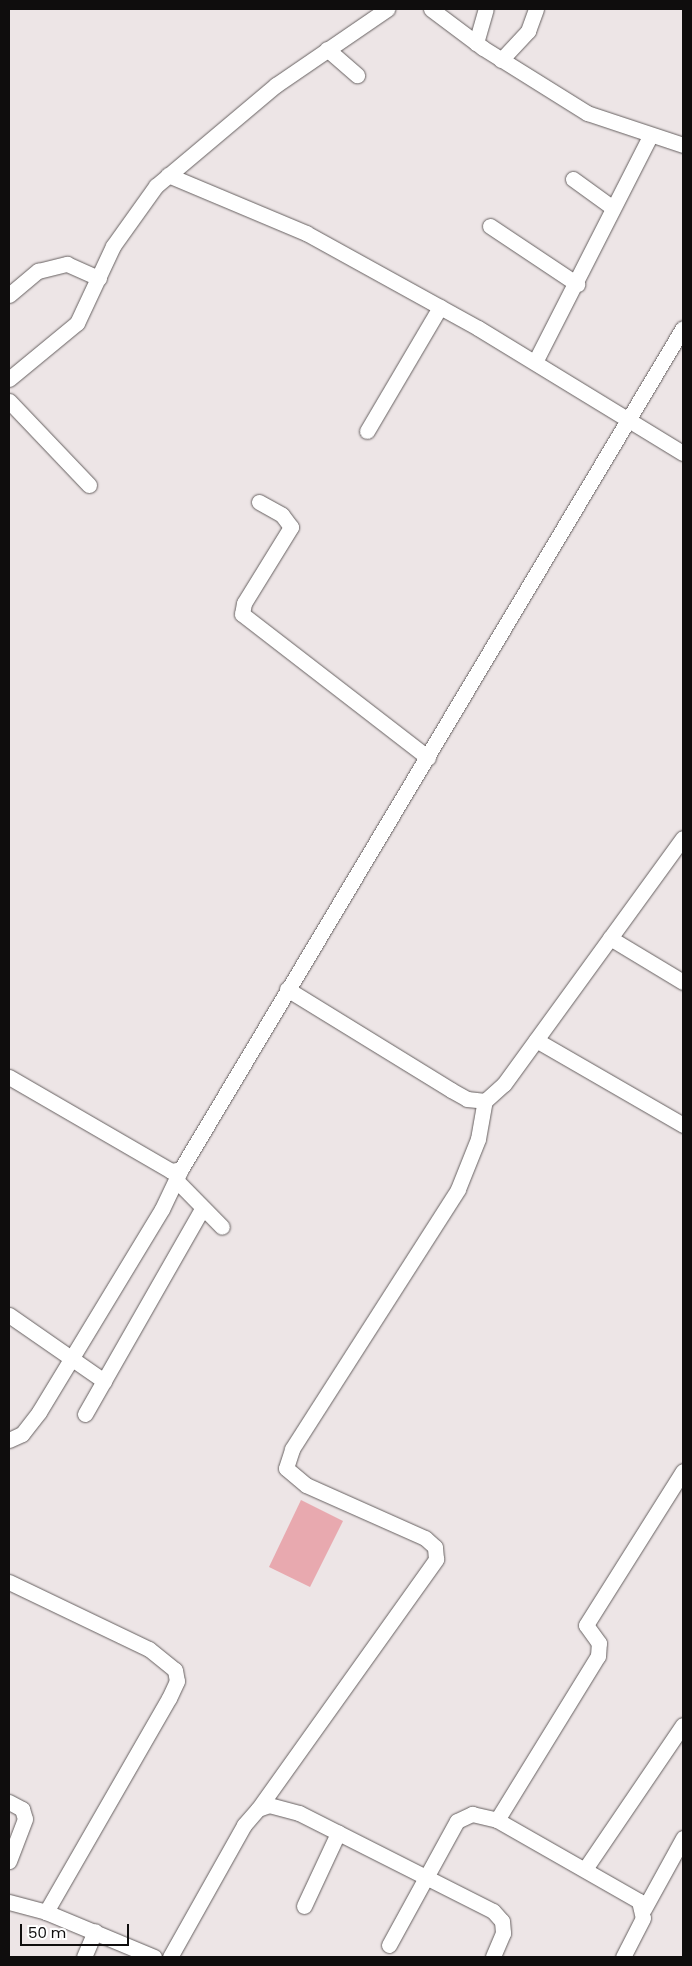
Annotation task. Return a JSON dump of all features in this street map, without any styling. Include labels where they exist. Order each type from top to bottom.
[{"type":"street","points":[[9,379],[77,323],[130,216],[168,175],[276,85],[387,9]]},
{"type":"street","points":[[431,9],[501,60],[587,113],[650,136],[683,144]]},
{"type":"street","points":[[476,43],[486,9]]},
{"type":"street","points":[[501,60],[528,31],[536,9]]},
{"type":"street","points":[[327,49],[357,76]]},
{"type":"street","points":[[535,362],[577,284],[650,136]]},
{"type":"street","points":[[168,175],[306,234],[440,307],[630,418],[683,452]]},
{"type":"street","points":[[572,179],[613,208]]},
{"type":"street","points":[[490,226],[577,284]]},
{"type":"street","points":[[9,295],[33,273],[67,264],[99,278]]},
{"type":"street","points":[[367,431],[440,307]]},
{"type":"street","points":[[9,1440],[22,1434],[71,1358],[286,989],[428,758],[683,328]]},
{"type":"street","points":[[9,401],[89,485]]},
{"type":"street","points":[[259,502],[282,515],[291,527],[244,603],[242,614],[428,758]]},
{"type":"street","points":[[170,1957],[244,1825],[258,1809],[436,1559],[435,1547],[425,1538],[306,1485],[286,1468],[292,1449],[458,1189],[478,1139],[485,1101],[504,1084],[683,838]]},
{"type":"street","points":[[610,938],[683,982]]},
{"type":"street","points":[[286,989],[467,1099],[485,1101]]},
{"type":"street","points":[[536,1040],[683,1126]]},
{"type":"street","points":[[9,1076],[179,1175],[222,1227]]},
{"type":"street","points":[[85,1414],[200,1212]]},
{"type":"street","points":[[9,1315],[104,1381]]},
{"type":"street","points":[[497,1820],[598,1656],[599,1643],[586,1625],[683,1471]]},
{"type":"street","points":[[9,1582],[149,1649],[175,1670],[176,1681],[169,1698],[46,1912]]},
{"type":"street","points":[[585,1869],[683,1725]]},
{"type":"street","points":[[9,1802],[22,1809],[25,1819],[9,1861]]},
{"type":"street","points":[[258,1809],[282,1806],[493,1911],[502,1921],[503,1933],[493,1957]]},
{"type":"street","points":[[389,1945],[463,1816],[497,1820],[639,1901],[644,1909]]},
{"type":"street","points":[[304,1906],[338,1833]]},
{"type":"street","points":[[623,1957],[644,1909],[683,1838]]},
{"type":"street","points":[[9,1902],[46,1912],[154,1957]]},
{"type":"street","points":[[84,1957],[95,1931]]},
{"type":"shaded area","points":[[301,1500],[343,1521],[310,1587],[269,1567]]}]
